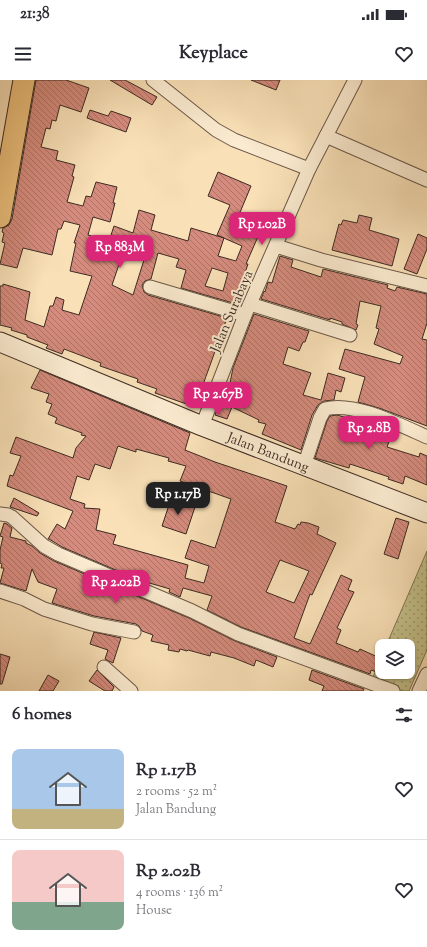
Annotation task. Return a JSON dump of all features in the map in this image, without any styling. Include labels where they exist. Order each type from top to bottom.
[{"type":"main road","points":[[0,217],[4,168],[24,80]]},
{"type":"main road","name":"Jalan Bandung","points":[[0,342],[202,426],[427,513]]},
{"type":"street","points":[[153,80],[216,130],[234,140],[309,169]]},
{"type":"street","name":"Jalan Surabaya","points":[[202,426],[248,310],[309,169],[355,80]]},
{"type":"street","points":[[326,136],[427,180]]},
{"type":"street","points":[[276,246],[321,260],[427,286]]},
{"type":"street","points":[[150,287],[350,335]]},
{"type":"street","points":[[304,466],[320,418],[325,409],[332,407],[373,414],[427,436]]},
{"type":"street","points":[[0,514],[8,515],[44,546],[58,554],[192,612],[238,634],[393,691]]},
{"type":"street","points":[[0,591],[24,599],[44,609],[92,624],[134,632]]},
{"type":"street","points":[[104,667],[131,691]]},
{"type":"street","points":[[419,691],[427,674]]},
{"type":"shaded area","points":[[427,551],[427,650],[415,677],[415,639],[389,639]]},
{"type":"shaded area","points":[[375,672],[375,679],[414,679],[409,691],[392,691],[371,682]]},
{"type":"building","points":[[36,80],[66,80],[89,88],[81,112],[60,105],[56,121],[52,120],[50,129],[46,128],[41,147],[58,151],[56,160],[75,165],[72,176],[74,177],[67,202],[83,206],[86,196],[91,197],[96,182],[117,187],[110,222],[93,217],[88,235],[109,241],[114,226],[133,233],[139,210],[155,215],[151,230],[188,241],[191,228],[223,238],[217,235],[230,205],[208,196],[218,172],[251,186],[236,222],[260,232],[246,264],[248,264],[235,302],[233,303],[181,288],[186,270],[176,267],[179,259],[158,253],[151,279],[145,281],[142,285],[144,292],[148,295],[227,318],[195,407],[155,393],[157,389],[137,382],[138,379],[100,366],[101,363],[64,349],[62,354],[46,348],[48,345],[27,337],[27,335],[11,330],[12,328],[0,325],[0,286],[3,286],[3,284],[30,292],[25,320],[44,327],[50,306],[53,306],[56,297],[64,300],[62,310],[79,315],[92,276],[70,271],[76,243],[74,243],[80,225],[64,221],[61,229],[58,229],[52,255],[23,248],[17,268],[0,264],[5,243],[2,242],[4,233],[2,232],[3,228],[9,225],[12,219]],"holes":[[[224,238],[242,246],[236,261],[218,256]],[[127,241],[148,247],[133,295],[112,285]],[[212,268],[228,273],[223,291],[205,286]]]},
{"type":"building","points":[[110,80],[125,80],[157,97],[152,105]]},
{"type":"building","points":[[251,80],[280,80],[276,90]]},
{"type":"building","points":[[90,110],[108,116],[111,111],[131,118],[126,132],[87,118]]},
{"type":"building","points":[[359,215],[372,218],[369,230],[399,239],[392,266],[332,250],[339,224],[341,225],[343,220],[357,223]]},
{"type":"building","points":[[418,234],[427,238],[427,249],[417,274],[404,269]]},
{"type":"building","points":[[280,256],[293,260],[291,267],[321,277],[323,269],[388,285],[387,288],[395,291],[397,287],[427,294],[427,323],[422,339],[427,340],[427,426],[379,408],[358,402],[365,377],[339,369],[345,349],[400,364],[403,356],[374,344],[379,329],[376,328],[381,306],[360,301],[356,324],[358,325],[356,330],[342,324],[342,322],[330,318],[330,320],[261,299],[268,282],[272,283]]},
{"type":"building","points":[[254,314],[309,331],[305,342],[303,342],[299,351],[288,347],[283,364],[311,373],[303,395],[321,400],[328,373],[345,378],[341,392],[336,390],[334,400],[324,401],[318,405],[312,415],[301,450],[262,434],[266,424],[258,422],[259,420],[232,407],[227,419],[215,415],[226,387],[229,388],[233,368]]},
{"type":"building","points":[[40,370],[190,433],[185,450],[215,462],[287,486],[275,522],[295,529],[301,522],[308,523],[319,527],[317,534],[336,543],[312,595],[310,594],[294,638],[310,644],[341,575],[352,580],[348,590],[354,592],[337,628],[341,630],[336,643],[358,652],[360,649],[375,656],[375,671],[371,670],[370,674],[241,627],[207,610],[212,596],[183,588],[180,597],[169,592],[170,589],[139,580],[62,547],[48,539],[57,524],[65,529],[73,511],[7,486],[10,475],[13,476],[21,456],[10,453],[16,437],[73,458],[76,448],[86,436],[81,435],[82,433],[55,423],[57,418],[48,414],[52,404],[46,402],[49,394],[31,388]],"holes":[[[118,446],[136,452],[136,449],[169,458],[168,461],[186,466],[180,481],[231,499],[215,548],[191,540],[185,558],[209,566],[204,583],[185,578],[188,565],[113,544],[116,535],[96,530],[100,509],[84,508],[85,504],[70,499],[77,476],[89,480],[95,464],[110,469]],[[280,560],[309,571],[294,603],[266,592]]]},
{"type":"building","points":[[337,415],[361,422],[362,419],[393,431],[387,447],[419,457],[420,453],[427,456],[427,485],[405,476],[403,484],[388,479],[389,477],[350,464],[349,468],[315,458],[327,421],[330,416]]},
{"type":"building","points":[[14,498],[39,513],[37,516],[10,507]]},
{"type":"building","points":[[171,499],[195,507],[186,534],[162,526]]},
{"type":"building","points":[[396,518],[409,522],[398,559],[384,554]]},
{"type":"building","points":[[4,523],[12,528],[10,537],[26,541],[26,543],[40,553],[54,561],[189,618],[235,641],[277,657],[273,667],[256,660],[254,666],[234,658],[211,652],[210,656],[188,650],[180,649],[179,652],[168,650],[169,645],[151,641],[153,635],[142,631],[136,624],[94,616],[52,603],[57,589],[38,582],[32,569],[26,591],[0,583],[4,568],[1,568],[2,564],[0,563],[0,550],[3,537],[0,536]]},
{"type":"building","points":[[94,632],[121,638],[113,663],[105,659],[108,650],[90,644]]},
{"type":"building","points":[[0,654],[10,657],[2,684],[0,684]]},
{"type":"building","points":[[97,670],[114,687],[112,691],[105,691],[89,681]]},
{"type":"building","points":[[312,670],[364,689],[363,691],[322,691],[324,686],[309,680]]},
{"type":"building","points":[[48,675],[59,681],[53,691],[39,691]]}]
